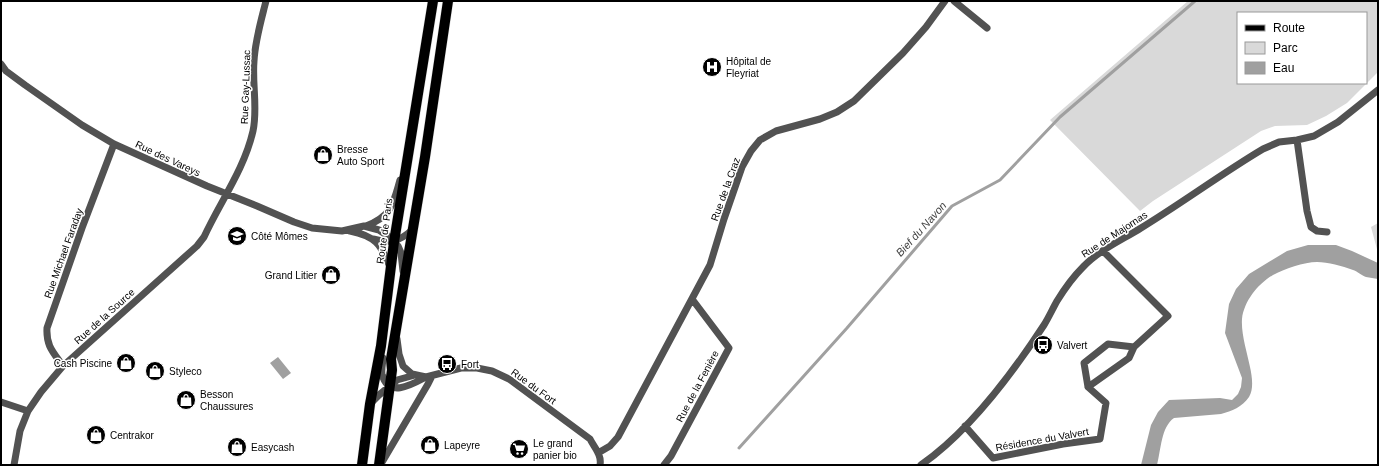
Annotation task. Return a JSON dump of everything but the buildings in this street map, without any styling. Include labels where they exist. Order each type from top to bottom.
[{"type":"main road","name":"Route de Paris","points":[[362,465],[370,404],[381,346],[394,242],[433,1]]},
{"type":"main road","points":[[379,465],[392,370],[391,359],[425,157],[448,1]]},
{"type":"street","name":"Rue Gay-Lussac","points":[[226,194],[248,150],[253,129],[256,108],[253,83],[254,60],[257,37],[266,1]]},
{"type":"street","name":"Rue de la Craz","points":[[598,453],[610,446],[618,437],[710,265],[742,167],[751,151],[760,140],[776,131],[820,119],[837,112],[854,101],[903,53],[926,27],[945,1]]},
{"type":"street","points":[[954,1],[986,28]]},
{"type":"street","name":"Rue des Vareys","points":[[1,64],[6,71],[82,125],[114,144],[206,186],[312,228],[364,234],[382,242],[394,242]]},
{"type":"street","name":"Rue de Majornas","points":[[926,464],[965,426],[1020,361],[1046,323],[1067,286],[1084,265],[1103,251],[1263,149],[1279,142],[1314,136],[1338,122],[1378,90]]},
{"type":"street","points":[[1297,140],[1307,211],[1311,227],[1317,231],[1327,232]]},
{"type":"street","name":"Rue Michael Faraday","points":[[63,366],[49,346],[47,328],[82,228],[114,144]]},
{"type":"street","name":"Rue des Vareys","points":[[346,231],[364,226],[382,218],[390,210],[393,205],[408,153]]},
{"type":"street","name":"Rue de la Source","points":[[14,465],[20,431],[28,411],[41,392],[63,366],[197,246],[204,237],[226,194]]},
{"type":"street","points":[[364,226],[379,230],[398,246],[401,253],[404,280]]},
{"type":"street","points":[[394,242],[401,239],[412,230]]},
{"type":"street","points":[[372,238],[382,249],[391,270]]},
{"type":"street","points":[[1103,251],[1168,316],[1134,347],[1129,358],[1088,387],[1084,363],[1108,344],[1134,347]]},
{"type":"street","name":"Rue de la Fenière","points":[[664,465],[671,456],[729,348],[692,299]]},
{"type":"street","points":[[396,331],[399,354],[403,366],[408,372],[415,375]]},
{"type":"street","points":[[381,346],[383,359],[382,374],[390,386]]},
{"type":"street","name":"Rue du Fort","points":[[390,386],[402,388],[411,386],[429,376],[461,368],[477,368],[492,371],[509,379],[590,439],[598,453],[601,462],[600,465]]},
{"type":"street","name":"Rue du Fort","points":[[370,404],[396,380],[415,375],[429,376]]},
{"type":"street","points":[[379,465],[428,384],[429,376]]},
{"type":"street","name":"Résidence du Valvert","points":[[965,426],[993,458],[1063,444],[1100,439],[1106,403],[1088,387]]},
{"type":"street","points":[[1,402],[28,411]]},
{"type":"green space","points":[[1188,1],[1378,1],[1378,72],[1367,83],[1367,12],[1237,12],[1237,84],[1366,84],[1347,103],[1326,116],[1307,125],[1275,126],[1261,131],[1140,211],[1050,120]]},
{"type":"green space","points":[[1378,223],[1378,253],[1371,227]]},
{"type":"water","points":[[1308,245],[1336,245],[1378,263],[1378,279],[1366,277],[1355,271],[1340,266],[1317,262],[1294,266],[1267,279],[1257,288],[1243,312],[1243,337],[1252,378],[1252,390],[1249,397],[1236,408],[1221,414],[1174,418],[1166,427],[1157,465],[1141,465],[1151,425],[1158,412],[1169,400],[1220,398],[1232,400],[1238,394],[1241,387],[1242,378],[1225,333],[1229,304],[1236,289],[1249,274],[1287,251]]},
{"type":"water","points":[[278,357],[291,373],[283,379],[270,363]]},
{"type":"waterway","name":"Bief du Navon","points":[[739,448],[847,328],[952,206],[1000,180],[1060,117],[1195,1]]},
{"type":"place","name":"Hôpital de Fleyriat","points":[[712,67]]},
{"type":"place","name":"Bresse Auto Sport","points":[[323,155]]},
{"type":"place","name":"Côté Mômes","points":[[237,236]]},
{"type":"place","name":"Grand Litier","points":[[331,275]]},
{"type":"place","name":"Valvert","points":[[1043,345]]},
{"type":"place","name":"Cash Piscine","points":[[126,363]]},
{"type":"place","name":"Fort","points":[[447,364]]},
{"type":"place","name":"Styleco","points":[[155,371]]},
{"type":"place","name":"Besson Chaussures","points":[[186,400]]},
{"type":"place","name":"Centrakor","points":[[96,435]]},
{"type":"place","name":"Lapeyre","points":[[430,445]]},
{"type":"place","name":"Easycash","points":[[237,447]]},
{"type":"place","name":"Le grand panier bio","points":[[519,449]]}]
